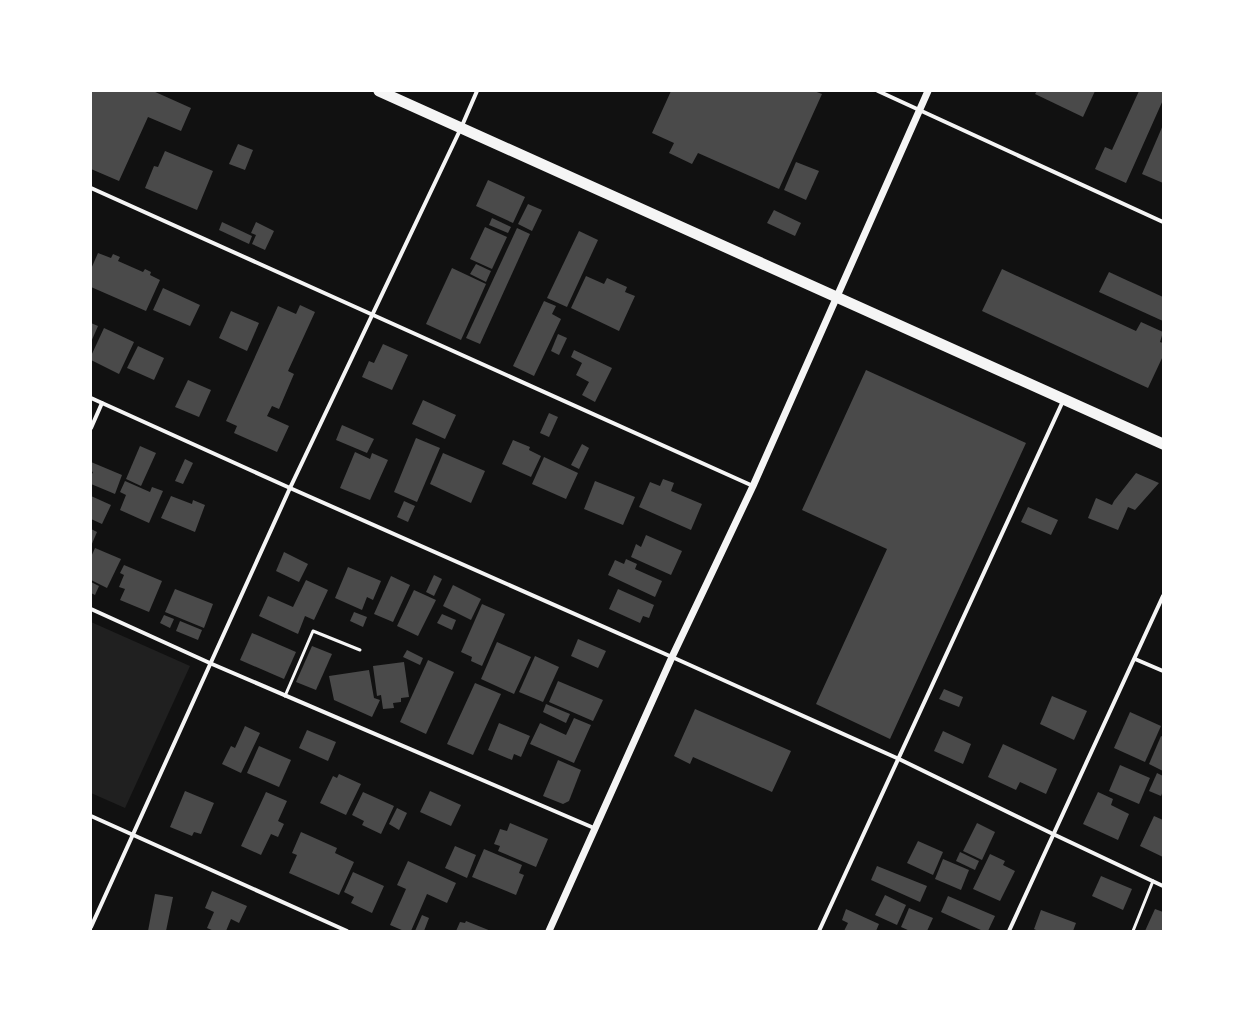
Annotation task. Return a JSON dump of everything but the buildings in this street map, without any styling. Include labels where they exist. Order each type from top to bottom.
[{"type":"highway","points":[[379,91],[1163,444]]},
{"type":"street","points":[[91,927],[212,664],[290,488],[461,128],[477,91]]},
{"type":"street","points":[[878,91],[1163,222]]},
{"type":"street","points":[[549,931],[672,657],[753,486],[928,91]]},
{"type":"street","points":[[91,188],[753,486]]},
{"type":"street","points":[[91,398],[899,759],[1163,886]]},
{"type":"street","points":[[819,931],[1063,399]]},
{"type":"street","points":[[91,428],[102,403]]},
{"type":"street","points":[[1009,931],[1163,596]]},
{"type":"street","points":[[91,609],[285,696],[594,828]]},
{"type":"street","points":[[1135,658],[1163,671]]},
{"type":"street","points":[[91,816],[347,931]]},
{"type":"lane","points":[[285,696],[313,631],[360,650]]},
{"type":"lane","points":[[1133,931],[1153,881]]},
{"type":"shaded area","points":[[91,622],[190,666],[125,808],[91,793]]}]
